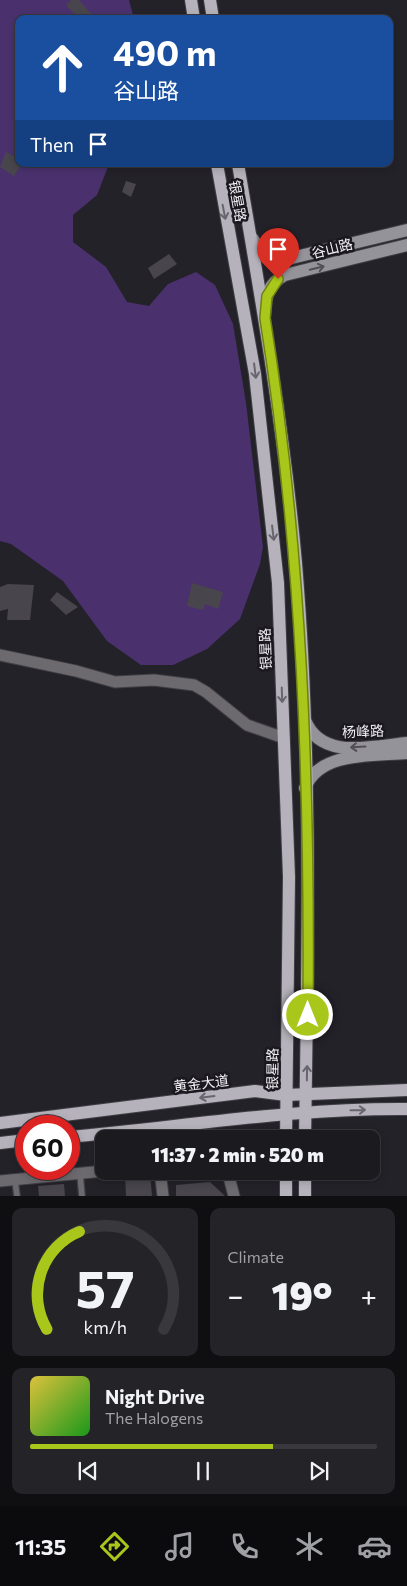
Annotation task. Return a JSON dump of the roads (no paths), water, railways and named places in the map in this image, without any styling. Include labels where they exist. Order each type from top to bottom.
[{"type":"main road","points":[[190,0],[193,15]]},
{"type":"main road","points":[[210,0],[212,15]]},
{"type":"main road","name":"银星路","points":[[218,167],[255,374],[278,583],[289,877],[286,1130]]},
{"type":"main road","name":"银星路","points":[[239,167],[265,318],[296,563],[304,718],[309,933],[305,1130]]},
{"type":"main road","name":"谷山路","points":[[250,233],[262,254],[275,262],[407,230]]},
{"type":"main road","name":"谷山路","points":[[265,318],[267,296],[278,279],[407,246]]},
{"type":"main road","name":"杨峰路","points":[[304,718],[316,739],[334,747],[356,748],[407,743]]},
{"type":"main road","name":"杨峰路","points":[[305,788],[313,773],[328,764],[342,760],[407,753]]},
{"type":"main road","name":"黄金大道","points":[[0,1123],[255,1091],[286,1095],[407,1090]]},
{"type":"main road","points":[[175,1130],[257,1116],[407,1109]]},
{"type":"main road","points":[[80,1136],[95,1136]]},
{"type":"main road","points":[[0,1143],[15,1141]]},
{"type":"main road","points":[[286,1180],[286,1196]]},
{"type":"main road","points":[[305,1180],[305,1196]]},
{"type":"street","points":[[0,655],[76,671],[114,682],[154,680],[194,685],[206,692],[247,725],[284,738]]},
{"type":"street","points":[[80,1174],[95,1172]]},
{"type":"street","points":[[0,1181],[15,1180]]},
{"type":"street","points":[[161,1180],[163,1196]]},
{"type":"street","points":[[230,1180],[234,1196]]},
{"type":"lane","points":[[80,1174],[82,1196]]},
{"type":"lane","points":[[15,1180],[17,1196]]}]
